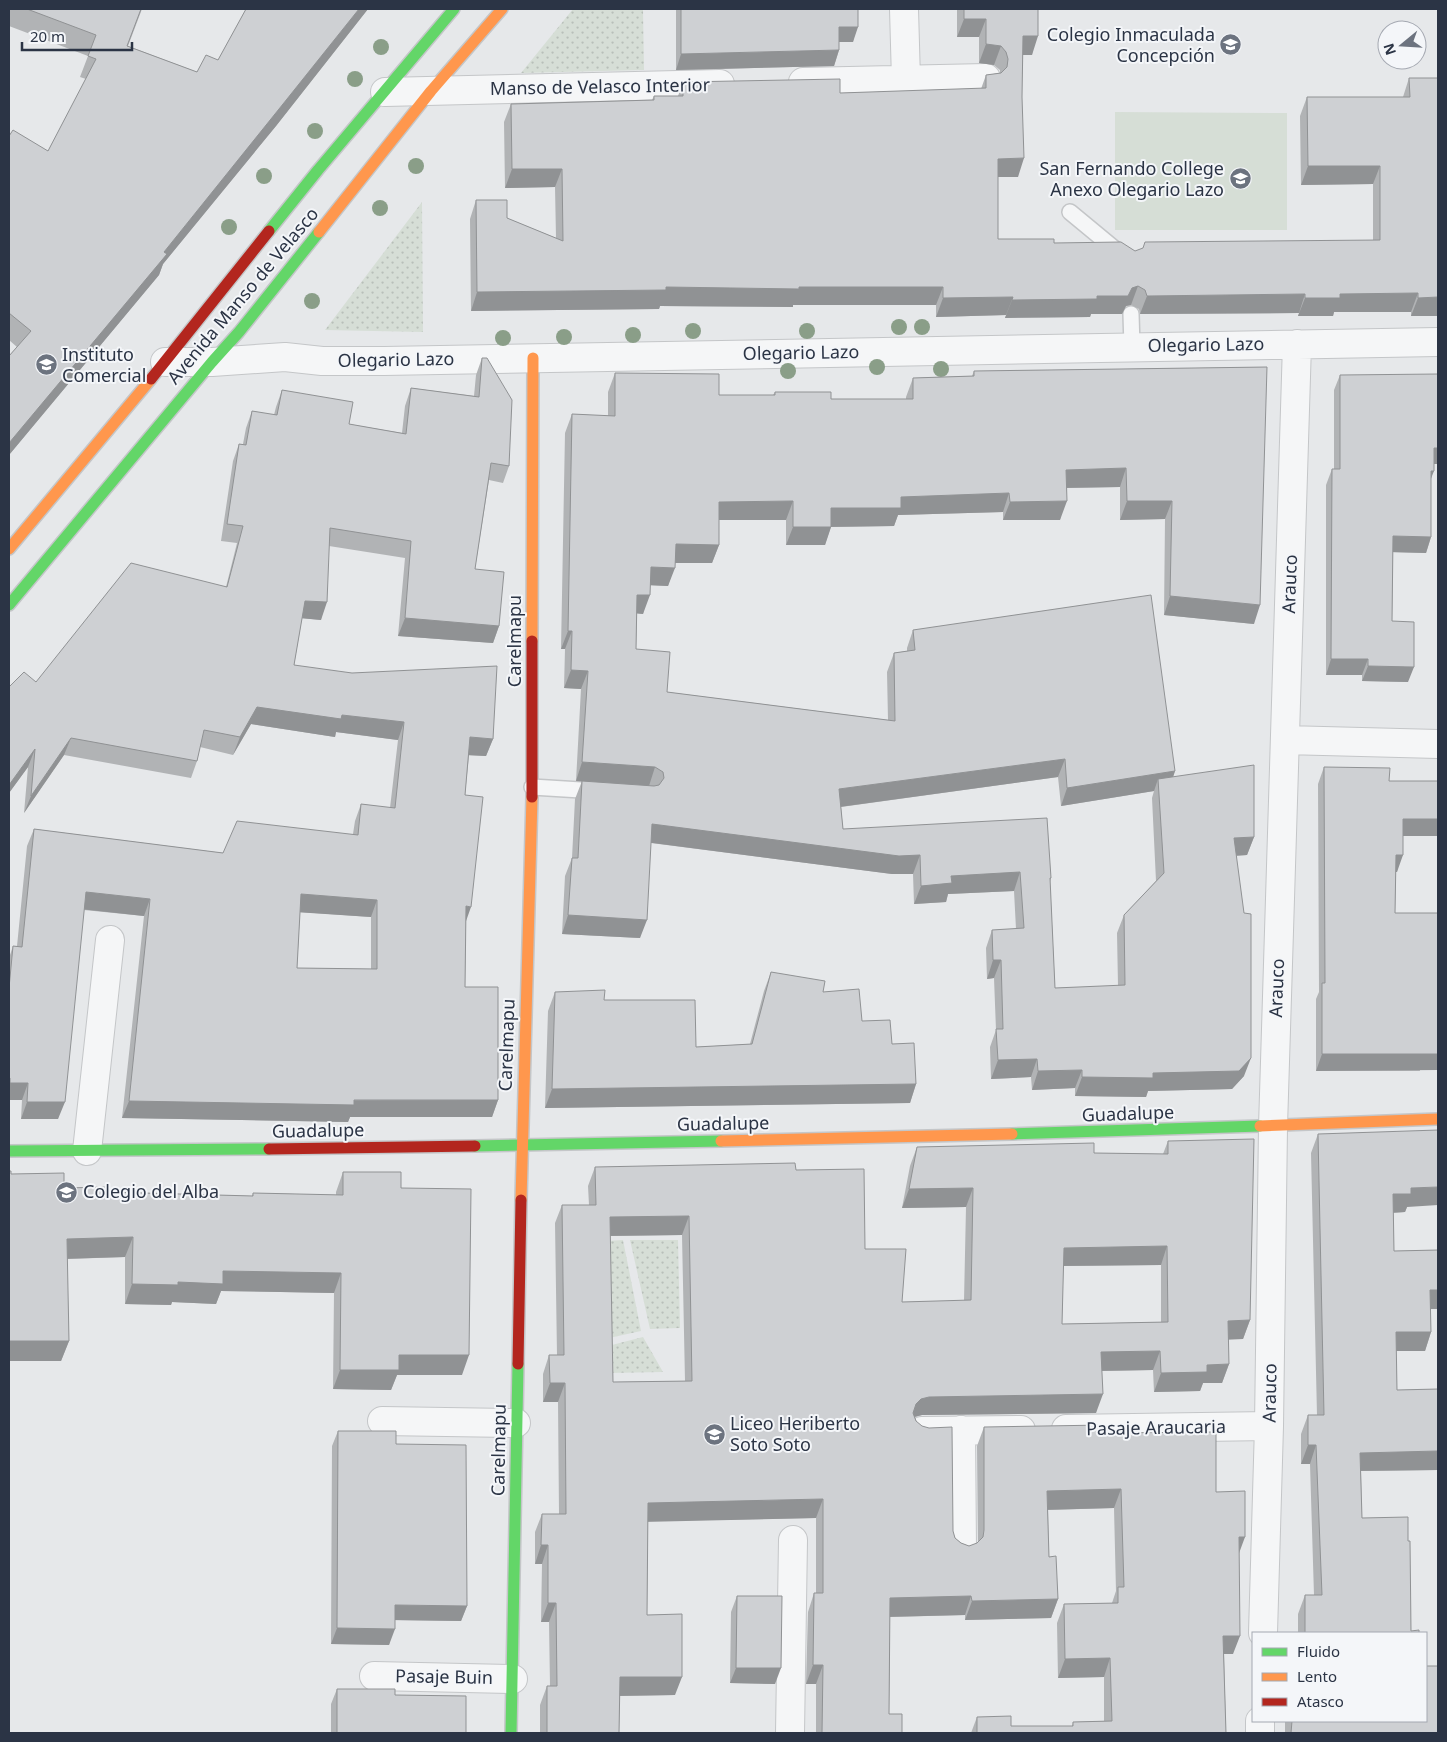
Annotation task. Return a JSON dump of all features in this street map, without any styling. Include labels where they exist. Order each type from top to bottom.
[{"type":"street","name":"Avenida Manso de Velasco","points":[[9,549],[165,362],[318,170],[454,9]]},
{"type":"street","name":"Avenida Manso de Velasco","points":[[9,605],[244,326],[431,91],[502,9]]},
{"type":"street","points":[[904,9],[906,80]]},
{"type":"street","points":[[780,83],[986,78]]},
{"type":"street","name":"Manso de Velasco Interior","points":[[385,92],[742,84]]},
{"type":"street","name":"Olegario Lazo","points":[[165,362],[212,362],[285,357],[322,361],[1438,342]]},
{"type":"street","name":"Arauco","points":[[1263,1632],[1269,1426],[1273,1127],[1297,344]]},
{"type":"street","name":"Carelmapu","points":[[511,1733],[522,1146],[532,787],[533,358]]},
{"type":"street","points":[[1285,740],[1438,744]]},
{"type":"street","points":[[87,1151],[110,940]]},
{"type":"street","name":"Guadalupe","points":[[9,1151],[522,1146],[1273,1127],[1438,1119]]},
{"type":"street","points":[[382,1421],[516,1423]]},
{"type":"street","name":"Pasaje Araucaria","points":[[922,1431],[1269,1426]]},
{"type":"street","points":[[961,1430],[962,1549]]},
{"type":"street","points":[[790,1733],[793,1540]]},
{"type":"street","name":"Pasaje Buin","points":[[374,1676],[513,1679]]},
{"type":"lane","points":[[1070,212],[1129,260]]},
{"type":"lane","points":[[1131,314],[1132,346]]},
{"type":"lane","points":[[532,787],[609,792]]},
{"type":"shaded area","points":[[573,9],[643,9],[644,70],[521,73]]},
{"type":"shaded area","points":[[1115,112],[1287,113],[1287,230],[1115,230]]},
{"type":"shaded area","points":[[422,202],[423,332],[325,330]]},
{"type":"shaded area","points":[[623,1240],[641,1331],[609,1338],[607,1241]]},
{"type":"shaded area","points":[[630,1240],[678,1240],[680,1328],[650,1329]]},
{"type":"shaded area","points":[[643,1337],[663,1372],[609,1373],[608,1346]]},
{"type":"building","points":[[27,9],[141,9],[127,46],[197,72],[206,55],[218,60],[246,9],[359,9],[164,252],[167,254],[9,443],[9,356],[31,331],[9,313],[9,136],[13,130],[48,151],[96,59],[88,56],[96,35]]},
{"type":"building","points":[[681,9],[858,9],[858,27],[839,27],[839,50],[681,54]]},
{"type":"building","points":[[964,9],[1038,9],[1038,36],[1023,36],[1024,158],[998,159],[998,239],[1054,239],[1054,243],[1121,242],[1135,251],[1143,248],[1145,242],[1380,240],[1380,166],[1308,166],[1307,97],[1410,97],[1409,78],[1438,78],[1438,297],[1418,298],[1418,293],[1340,294],[1340,298],[1305,298],[1305,294],[1147,296],[1145,290],[1138,286],[1132,288],[1128,296],[1097,296],[1097,299],[1012,300],[1013,297],[943,298],[943,287],[799,287],[799,289],[666,287],[666,290],[477,292],[476,200],[507,200],[507,218],[563,241],[562,169],[512,169],[511,104],[654,100],[654,96],[683,96],[683,82],[840,79],[840,93],[986,88],[986,75],[1001,73],[1007,67],[1008,59],[1006,52],[1001,46],[986,44],[986,19],[964,19]]},
{"type":"building","points":[[482,358],[487,358],[512,400],[509,466],[491,463],[475,569],[504,572],[499,626],[405,618],[411,541],[330,528],[327,602],[305,601],[294,665],[352,673],[497,666],[493,739],[470,737],[465,795],[483,797],[471,907],[466,906],[465,987],[498,987],[498,1100],[354,1100],[354,1105],[129,1101],[150,899],[86,892],[65,1102],[27,1102],[28,1083],[10,1083],[9,1078],[9,988],[13,946],[22,947],[34,829],[223,853],[237,821],[358,835],[361,804],[395,808],[404,722],[342,715],[341,719],[257,707],[240,737],[204,730],[197,761],[71,738],[31,796],[35,749],[9,785],[9,687],[24,672],[36,682],[131,563],[227,587],[243,526],[227,524],[239,444],[246,445],[252,411],[277,415],[282,390],[353,402],[349,424],[406,434],[411,388],[479,397]],"holes":[[[301,894],[377,900],[377,969],[297,968]]]},
{"type":"building","points":[[1267,367],[1260,605],[1170,596],[1172,501],[1127,501],[1126,468],[1066,470],[1067,501],[1010,502],[1009,493],[901,497],[901,508],[831,508],[831,527],[793,527],[793,501],[719,502],[719,545],[676,544],[675,568],[651,567],[650,595],[637,595],[636,649],[670,652],[667,692],[895,721],[894,653],[915,650],[913,630],[1151,595],[1175,771],[1067,788],[1065,759],[839,789],[843,829],[1047,818],[1055,988],[1125,985],[1124,915],[1164,873],[1158,779],[1254,765],[1254,837],[1234,838],[1244,913],[1251,914],[1251,1058],[1239,1071],[1153,1073],[1153,1078],[1082,1077],[1082,1070],[1038,1071],[1037,1059],[998,1060],[996,1029],[1003,1029],[1001,960],[993,960],[992,930],[1024,928],[1020,872],[951,876],[952,883],[921,886],[920,855],[899,856],[652,824],[647,920],[568,915],[572,858],[578,858],[582,781],[654,786],[659,785],[664,778],[663,772],[655,767],[582,762],[588,671],[571,670],[572,631],[568,631],[572,414],[615,416],[615,373],[719,374],[719,395],[831,392],[831,399],[913,399],[913,378],[974,376],[974,371]]},
{"type":"building","points":[[1438,374],[1438,448],[1434,448],[1434,471],[1431,471],[1431,537],[1393,536],[1392,621],[1414,622],[1414,667],[1368,666],[1368,659],[1331,659],[1332,469],[1340,469],[1340,375]]},
{"type":"building","points":[[1324,767],[1390,768],[1389,781],[1438,781],[1438,819],[1403,819],[1403,855],[1396,855],[1395,913],[1438,913],[1438,1054],[1322,1054],[1322,983],[1325,983]]},
{"type":"building","points":[[771,972],[825,981],[823,992],[859,989],[862,1021],[890,1020],[892,1044],[914,1043],[916,1084],[552,1089],[555,992],[605,990],[604,1000],[695,1000],[696,1047],[752,1044]]},
{"type":"building","points":[[1438,1130],[1438,1187],[1411,1188],[1411,1194],[1393,1194],[1394,1251],[1438,1250],[1438,1290],[1430,1290],[1431,1332],[1396,1332],[1397,1390],[1438,1389],[1438,1451],[1360,1453],[1362,1518],[1408,1517],[1411,1631],[1419,1630],[1419,1632],[1305,1632],[1305,1595],[1322,1595],[1316,1445],[1308,1445],[1308,1415],[1324,1415],[1318,1134]]},
{"type":"building","points":[[1254,1139],[1250,1320],[1228,1321],[1229,1364],[1207,1365],[1207,1372],[1161,1373],[1160,1351],[1101,1352],[1103,1394],[929,1397],[921,1399],[916,1404],[913,1413],[916,1421],[922,1426],[929,1428],[952,1427],[953,1531],[955,1538],[969,1546],[977,1543],[983,1537],[984,1530],[984,1427],[1104,1425],[1104,1431],[1109,1431],[1109,1433],[1216,1432],[1216,1492],[1245,1491],[1245,1537],[1239,1537],[1240,1636],[1223,1636],[1226,1733],[977,1733],[977,1717],[1011,1716],[1011,1726],[1073,1726],[1073,1722],[1112,1721],[1110,1658],[1065,1659],[1064,1604],[1118,1603],[1118,1587],[1124,1587],[1121,1489],[1047,1491],[1049,1557],[1056,1556],[1058,1599],[972,1601],[971,1596],[890,1598],[889,1714],[902,1714],[902,1733],[822,1733],[823,1665],[813,1665],[814,1593],[823,1593],[823,1499],[648,1503],[647,1615],[682,1614],[682,1677],[620,1677],[619,1733],[547,1733],[547,1686],[557,1686],[556,1603],[548,1603],[548,1545],[541,1545],[542,1514],[566,1514],[565,1383],[550,1383],[549,1355],[564,1355],[562,1205],[596,1205],[595,1167],[795,1163],[796,1170],[864,1169],[865,1249],[906,1249],[902,1302],[971,1300],[973,1188],[909,1189],[917,1147],[1094,1143],[1094,1153],[1168,1154],[1168,1141]],"holes":[[[689,1216],[692,1381],[613,1382],[610,1217]],[[1167,1246],[1168,1322],[1062,1324],[1064,1248]]]},
{"type":"building","points":[[9,1171],[11,1171],[11,1174],[64,1173],[64,1188],[107,1187],[107,1192],[253,1196],[253,1193],[343,1195],[343,1172],[401,1172],[401,1188],[471,1189],[469,1355],[399,1355],[399,1370],[340,1370],[341,1273],[223,1271],[223,1284],[178,1282],[178,1285],[132,1284],[133,1237],[67,1239],[69,1341],[9,1341]]},
{"type":"building","points":[[338,1431],[396,1431],[396,1444],[466,1445],[467,1606],[395,1605],[395,1629],[337,1628]]},
{"type":"building","points":[[737,1596],[782,1596],[781,1668],[736,1668]]},
{"type":"building","points":[[1427,1666],[1438,1666],[1438,1733],[1291,1733],[1292,1722],[1427,1722]]},
{"type":"building","points":[[337,1689],[395,1689],[395,1695],[466,1696],[466,1733],[337,1733]]},
{"type":"traffic: fast","points":[[269,231],[454,9]]},
{"type":"traffic: fast","points":[[9,605],[239,332],[319,232]]},
{"type":"traffic: fast","points":[[1012,1134],[1260,1126]]},
{"type":"traffic: fast","points":[[475,1146],[721,1141]]},
{"type":"traffic: fast","points":[[9,1151],[269,1149]]},
{"type":"traffic: fast","points":[[511,1733],[518,1364]]},
{"type":"traffic: slow","points":[[319,232],[431,91],[502,9]]},
{"type":"traffic: slow","points":[[532,641],[533,358]]},
{"type":"traffic: slow","points":[[9,549],[151,379]]},
{"type":"traffic: slow","points":[[521,1200],[532,797]]},
{"type":"traffic: slow","points":[[1260,1126],[1438,1119]]},
{"type":"traffic: slow","points":[[721,1141],[1012,1134]]},
{"type":"traffic: jam","points":[[151,379],[269,231]]},
{"type":"traffic: jam","points":[[532,641],[532,797]]},
{"type":"traffic: jam","points":[[269,1149],[475,1146]]},
{"type":"traffic: jam","points":[[518,1364],[521,1200]]},
{"type":"place","name":"Colegio Inmaculada Concepción","points":[[1231,45]]},
{"type":"place","name":"San Fernando College Anexo Olegario Lazo","points":[[1240,179]]},
{"type":"place","name":"Instituto Comercial","points":[[46,365]]},
{"type":"place","name":"Colegio del Alba","points":[[67,1192]]},
{"type":"place","name":"Liceo Heriberto Soto Soto","points":[[714,1434]]}]
